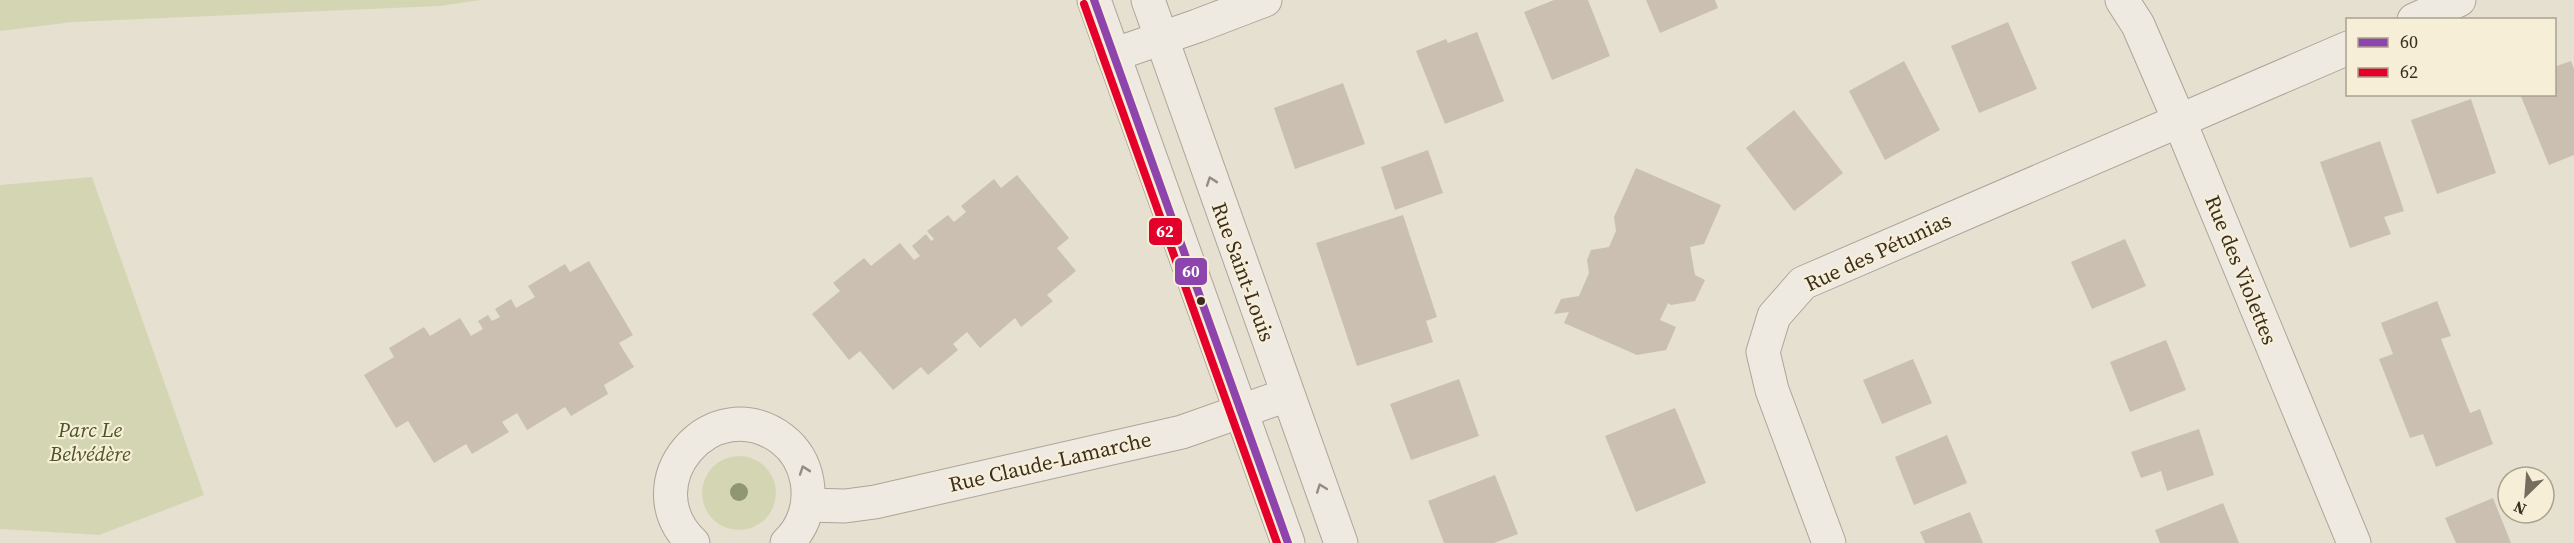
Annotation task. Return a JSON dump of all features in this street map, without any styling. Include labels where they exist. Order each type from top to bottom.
[{"type":"street","points":[[1094,0],[1288,543]]},
{"type":"street","name":"Rue Saint-Louis","points":[[1148,0],[1341,543]]},
{"type":"street","points":[[1113,55],[1265,0]]},
{"type":"street","name":"Rue des Violettes","points":[[2122,0],[2138,25],[2179,120],[2354,543]]},
{"type":"street","points":[[2418,18],[2459,0]]},
{"type":"street","name":"Rue des Pétunias","points":[[1829,543],[1772,390],[1763,351],[1774,316],[1803,283],[2346,49]]},
{"type":"street","name":"Rue Claude-Lamarche","points":[[808,505],[845,506],[875,502],[1150,440],[1196,428],[1287,394]]},
{"type":"street","points":[[693,543],[679,525],[672,506],[673,476],[687,449],[701,436],[720,427],[750,425],[768,430],[785,441],[803,465],[808,485],[808,505],[801,524],[787,543]]},
{"type":"green space","points":[[0,0],[481,0],[439,6],[73,22],[0,31]]},
{"type":"green space","name":"Parc Le Belvédère","points":[[92,177],[204,495],[99,535],[0,529],[0,185]]},
{"type":"green space","points":[[739,456],[753,459],[765,467],[773,479],[776,493],[773,507],[765,519],[753,527],[739,530],[725,527],[713,519],[705,507],[702,493],[705,479],[713,467],[725,459]]},
{"type":"building","points":[[1554,0],[1588,0],[1610,56],[1552,80],[1524,12]]},
{"type":"building","points":[[1646,0],[1715,0],[1718,8],[1660,33]]},
{"type":"building","points":[[2008,22],[2037,89],[1979,113],[1951,46]]},
{"type":"building","points":[[1477,32],[1504,101],[1445,124],[1416,51],[1446,39],[1448,43]]},
{"type":"building","points":[[1904,61],[1940,130],[1885,160],[1849,91]]},
{"type":"building","points":[[2571,61],[2574,69],[2574,155],[2549,165],[2521,96],[2556,96],[2556,66]]},
{"type":"building","points":[[1343,83],[1365,144],[1295,169],[1274,108]]},
{"type":"building","points":[[2471,99],[2496,173],[2437,194],[2411,120]]},
{"type":"building","points":[[1794,110],[1843,173],[1794,211],[1746,148]]},
{"type":"building","points":[[2380,141],[2404,211],[2384,217],[2391,234],[2350,248],[2320,162]]},
{"type":"building","points":[[1428,150],[1443,193],[1395,210],[1381,167]]},
{"type":"building","points":[[1636,168],[1721,205],[1704,244],[1690,247],[1695,275],[1705,280],[1695,301],[1671,305],[1668,303],[1660,320],[1676,327],[1666,350],[1637,355],[1564,323],[1569,312],[1554,314],[1561,299],[1579,296],[1589,273],[1587,260],[1591,250],[1609,247],[1616,231],[1614,217]]},
{"type":"building","points":[[1017,175],[1069,238],[1057,248],[1076,271],[1047,295],[1053,301],[1021,327],[1015,318],[980,348],[967,332],[953,344],[958,350],[928,375],[921,367],[893,390],[860,351],[849,360],[812,314],[840,291],[833,283],[864,258],[871,266],[900,243],[914,260],[920,256],[912,246],[926,234],[931,241],[934,239],[927,231],[948,215],[954,222],[966,212],[961,206],[994,179],[1001,188]]},
{"type":"building","points":[[1403,215],[1437,317],[1426,321],[1433,342],[1357,366],[1316,243]]},
{"type":"building","points":[[2125,239],[2146,286],[2092,309],[2071,262]]},
{"type":"building","points":[[589,261],[633,335],[619,343],[634,367],[604,385],[608,394],[571,416],[565,407],[527,430],[517,413],[502,422],[509,432],[472,454],[466,444],[434,463],[408,421],[396,428],[364,375],[394,357],[389,348],[424,327],[430,336],[460,318],[471,336],[483,329],[478,321],[488,315],[492,321],[500,317],[495,309],[511,299],[516,308],[535,297],[528,286],[565,264],[570,272]]},
{"type":"building","points":[[2437,301],[2451,336],[2441,339],[2470,413],[2480,409],[2493,444],[2436,467],[2423,434],[2410,438],[2379,359],[2393,354],[2381,323]]},
{"type":"building","points":[[2166,340],[2186,390],[2130,412],[2110,362]]},
{"type":"building","points":[[1913,359],[1932,403],[1882,424],[1863,380]]},
{"type":"building","points":[[1459,379],[1479,436],[1411,460],[1390,404]]},
{"type":"building","points":[[1675,408],[1706,483],[1636,512],[1605,436]]},
{"type":"building","points":[[2199,429],[2214,475],[2167,491],[2161,471],[2141,478],[2131,452]]},
{"type":"building","points":[[1947,435],[1967,483],[1914,505],[1895,457]]},
{"type":"building","points":[[1495,475],[1518,534],[1494,543],[1444,543],[1428,501]]},
{"type":"building","points":[[2493,498],[2496,506],[2496,525],[2504,525],[2511,543],[2456,543],[2445,518]]},
{"type":"building","points":[[2223,503],[2239,543],[2160,543],[2155,530]]},
{"type":"building","points":[[1970,512],[1983,543],[1925,543],[1920,532]]},
{"type":"transit line","name":"60","points":[[1094,0],[1288,543]]},
{"type":"transit line","name":"62","points":[[1084,4],[1277,543]]}]
